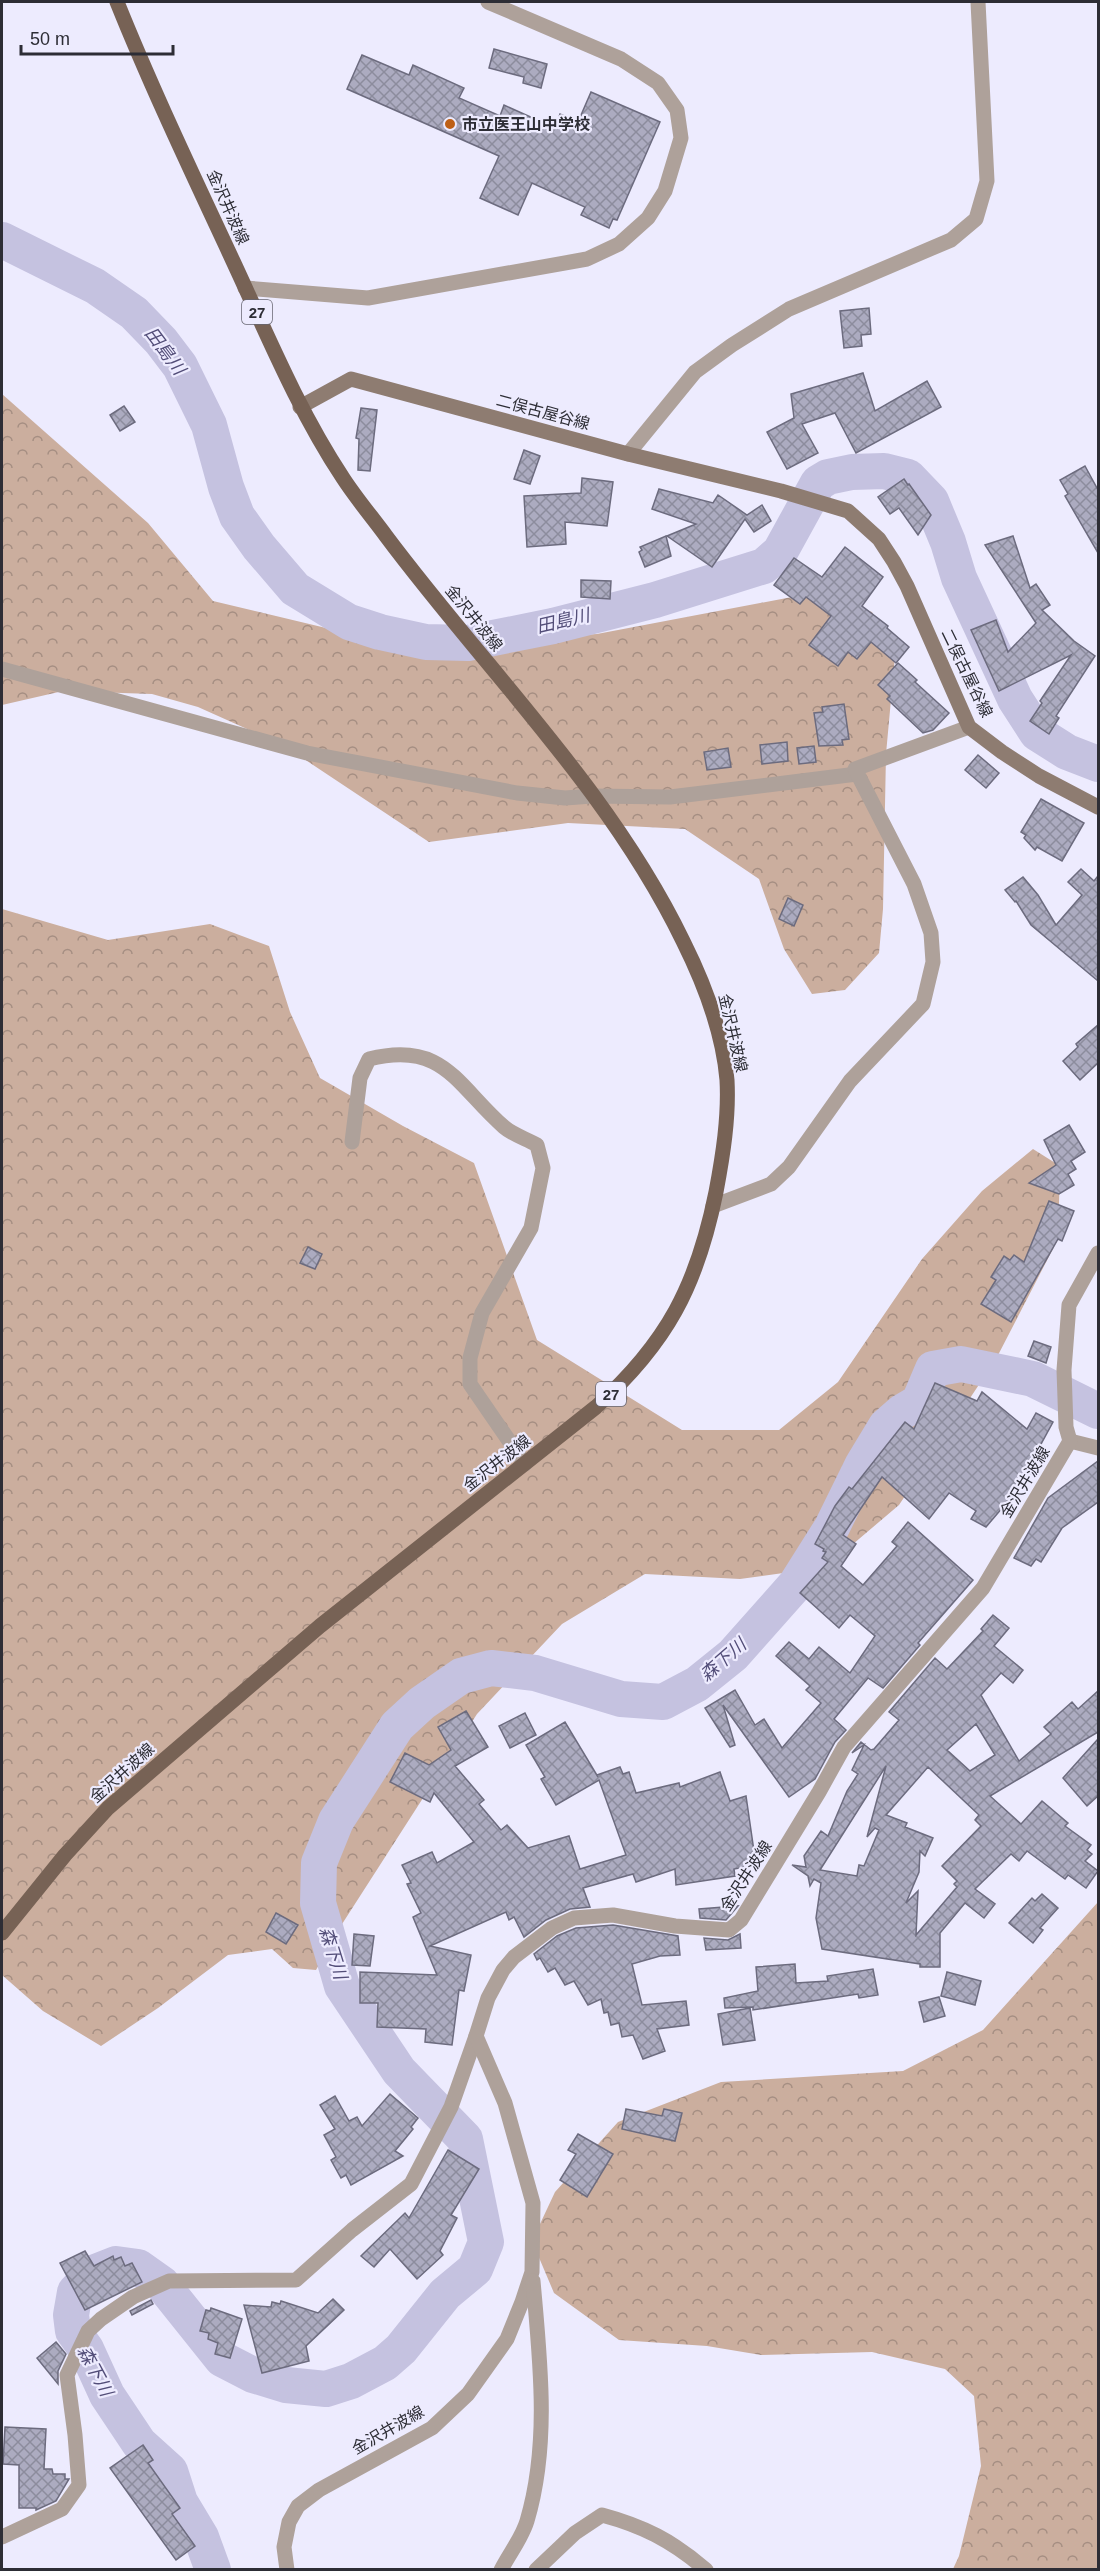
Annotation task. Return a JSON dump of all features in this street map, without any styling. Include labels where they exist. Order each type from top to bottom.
[{"type":"main road","name":"金沢井波線","points":[[2,1933],[64,1855],[108,1808],[320,1626],[597,1407],[649,1354],[672,1320],[695,1272],[713,1206],[727,1107],[726,1076],[711,1005],[696,966],[669,911],[632,851],[592,796],[344,479],[300,406],[117,2]]},
{"type":"main road","name":"二俣古屋谷線","points":[[300,406],[351,379],[628,454],[782,491],[848,511],[879,539],[894,562],[907,586],[969,727],[1039,776],[1098,807]]},
{"type":"street","points":[[245,288],[368,298],[587,259],[619,244],[648,218],[665,191],[681,138],[677,110],[658,83],[621,59],[488,2]]},
{"type":"street","points":[[628,454],[695,372],[732,345],[789,309],[951,240],[976,219],[987,181],[978,2]]},
{"type":"street","points":[[2,669],[307,753],[517,793],[566,798],[670,796],[857,774]]},
{"type":"street","points":[[713,1206],[771,1184],[789,1167],[850,1081],[923,1004],[933,962],[931,933],[914,884],[855,769],[969,727]]},
{"type":"street","points":[[352,1142],[360,1078],[369,1059],[388,1054],[425,1058],[446,1067],[506,1129],[537,1145],[543,1168],[531,1228],[482,1313],[471,1358],[470,1384],[525,1464]]},
{"type":"street","points":[[1098,1253],[1069,1305],[1064,1370],[1068,1434],[1098,1448]]},
{"type":"street","name":"金沢井波線","points":[[287,2570],[284,2547],[289,2522],[298,2506],[319,2490],[432,2428],[468,2394],[507,2340],[532,2272],[533,2203],[505,2103],[476,2036],[488,1998],[503,1971],[514,1958],[552,1928],[574,1918],[612,1915],[675,1926],[729,1930],[741,1920],[844,1747],[983,1588],[1068,1434]]},
{"type":"street","points":[[2,2537],[62,2509],[79,2485],[67,2375],[88,2331],[133,2297],[169,2281],[296,2280],[352,2230],[411,2184],[451,2107],[476,2036]]},
{"type":"street","points":[[501,2570],[526,2524],[540,2465],[539,2350],[532,2272]]},
{"type":"street","points":[[536,2570],[575,2533],[602,2515],[634,2523],[683,2550],[706,2570]]},
{"type":"green space","points":[[2,394],[148,523],[213,601],[397,645],[597,634],[818,592],[872,612],[895,656],[886,754],[883,909],[879,953],[845,990],[812,994],[784,949],[759,879],[685,829],[568,823],[429,842],[283,745],[198,707],[152,694],[63,691],[2,705]]},
{"type":"green space","points":[[2,909],[108,940],[210,924],[269,946],[290,1012],[320,1078],[403,1126],[474,1163],[537,1340],[682,1430],[779,1430],[838,1382],[922,1259],[982,1191],[1033,1149],[1060,1166],[1058,1239],[996,1359],[899,1505],[826,1567],[740,1579],[645,1574],[562,1624],[477,1714],[335,1935],[316,1970],[293,1968],[272,1949],[228,1955],[158,2008],[101,2046],[43,2011],[2,1975]]},
{"type":"green space","points":[[1098,1902],[1098,2569],[953,2569],[959,2556],[981,2466],[974,2396],[945,2369],[872,2352],[761,2355],[707,2346],[619,2340],[554,2293],[532,2241],[555,2192],[618,2122],[721,2082],[903,2071],[983,2030]]},
{"type":"building","points":[[494,49],[547,64],[541,88],[523,83],[524,77],[489,68]]},
{"type":"building","points":[[362,55],[409,75],[413,65],[464,88],[459,98],[500,116],[504,105],[555,128],[560,114],[578,122],[591,92],[660,122],[617,220],[613,219],[609,228],[581,215],[585,207],[532,183],[518,215],[480,198],[499,156],[347,89]]},
{"type":"building","points":[[869,308],[871,334],[861,335],[862,346],[844,348],[840,311]]},
{"type":"building","points":[[863,373],[875,411],[927,381],[941,407],[856,453],[835,413],[802,424],[818,453],[787,469],[767,432],[794,418],[791,394]]},
{"type":"building","points":[[124,406],[135,422],[120,431],[110,415]]},
{"type":"building","points":[[361,408],[377,410],[370,471],[358,470],[359,439],[356,438]]},
{"type":"building","points":[[524,450],[540,456],[530,484],[514,479]]},
{"type":"building","points":[[1085,466],[1098,490],[1098,553],[1065,496],[1068,494],[1060,480]]},
{"type":"building","points":[[582,478],[613,482],[607,526],[565,522],[566,544],[527,547],[524,496],[581,493]]},
{"type":"building","points":[[904,479],[931,515],[918,535],[899,508],[890,514],[878,497]]},
{"type":"building","points":[[659,489],[713,503],[718,495],[747,515],[762,505],[771,521],[754,532],[745,519],[712,567],[667,536],[696,524],[652,509]]},
{"type":"building","points":[[666,536],[671,556],[645,567],[639,552],[642,550],[640,547]]},
{"type":"building","points":[[1013,536],[1030,588],[1036,584],[1050,605],[1042,610],[1074,641],[1095,656],[1056,716],[1059,718],[1049,734],[1030,721],[1042,703],[1040,701],[1071,655],[999,691],[971,630],[996,620],[1008,652],[1036,623],[985,545]]},
{"type":"building","points":[[845,547],[883,577],[862,606],[888,626],[887,628],[909,647],[896,663],[871,642],[857,659],[848,652],[838,666],[809,645],[831,616],[806,597],[800,604],[774,585],[794,558],[822,577]]},
{"type":"building","points":[[581,580],[611,581],[610,599],[581,597]]},
{"type":"building","points":[[898,663],[949,713],[933,730],[923,733],[887,699],[890,696],[878,685]]},
{"type":"building","points":[[844,704],[849,739],[842,740],[843,745],[819,746],[814,713],[823,712],[822,707]]},
{"type":"building","points":[[787,742],[788,761],[762,764],[760,745]]},
{"type":"building","points":[[814,746],[816,762],[799,764],[797,748]]},
{"type":"building","points":[[728,748],[731,767],[707,770],[704,752]]},
{"type":"building","points":[[978,755],[999,773],[986,788],[965,770]]},
{"type":"building","points":[[1041,799],[1084,823],[1062,861],[1037,847],[1035,850],[1024,838],[1026,835],[1021,832]]},
{"type":"building","points":[[1081,869],[1094,881],[1098,876],[1098,981],[1031,925],[1016,901],[1005,890],[1023,877],[1038,895],[1056,925],[1082,895],[1068,882]]},
{"type":"building","points":[[788,898],[803,905],[794,926],[779,919]]},
{"type":"building","points":[[1098,1025],[1098,1063],[1080,1080],[1063,1061],[1078,1047],[1076,1044]]},
{"type":"building","points":[[1069,1125],[1085,1152],[1071,1161],[1076,1169],[1068,1174],[1074,1185],[1059,1194],[1029,1183],[1056,1165],[1044,1140]]},
{"type":"building","points":[[1049,1201],[1074,1211],[1062,1241],[1058,1239],[1011,1322],[981,1304],[996,1280],[991,1277],[1004,1256],[1010,1260],[1014,1255],[1024,1262]]},
{"type":"building","points":[[308,1247],[322,1254],[315,1269],[300,1263]]},
{"type":"building","points":[[1034,1341],[1051,1347],[1046,1363],[1028,1356]]},
{"type":"building","points":[[935,1383],[977,1401],[982,1392],[1027,1429],[1036,1413],[1053,1422],[1025,1468],[1032,1473],[986,1527],[971,1519],[976,1511],[949,1493],[929,1519],[882,1477],[843,1535],[856,1544],[841,1566],[863,1585],[897,1546],[892,1542],[908,1522],[973,1580],[918,1643],[920,1645],[883,1688],[868,1678],[834,1719],[846,1730],[835,1742],[815,1779],[789,1797],[723,1705],[735,1745],[730,1747],[705,1708],[735,1690],[755,1725],[764,1719],[782,1748],[821,1703],[806,1690],[810,1686],[776,1656],[789,1642],[809,1659],[819,1647],[850,1673],[875,1636],[850,1615],[839,1628],[800,1593],[828,1562],[822,1558],[826,1552],[823,1551],[824,1549],[815,1544],[835,1506],[849,1487],[852,1489],[905,1422],[914,1429]]},
{"type":"building","points":[[1098,1461],[1098,1502],[1062,1528],[1041,1562],[1036,1559],[1031,1566],[1014,1558],[1048,1498]]},
{"type":"building","points":[[993,1615],[1009,1628],[994,1646],[1023,1670],[1013,1683],[1001,1673],[981,1695],[1019,1761],[1051,1734],[1044,1727],[1072,1702],[1078,1709],[1098,1691],[1098,1732],[990,1796],[1021,1824],[1042,1801],[1068,1823],[1065,1826],[1091,1845],[1087,1850],[1092,1854],[1085,1861],[1098,1871],[1086,1888],[1068,1875],[1065,1879],[1027,1851],[1019,1861],[1011,1854],[975,1889],[995,1904],[984,1918],[965,1903],[940,1933],[940,1967],[920,1967],[920,1964],[822,1949],[816,1918],[821,1883],[814,1879],[810,1886],[808,1876],[792,1865],[806,1867],[804,1856],[821,1831],[828,1836],[847,1791],[858,1774],[852,1770],[864,1745],[852,1753],[861,1742],[871,1750],[874,1749],[899,1720],[889,1712],[935,1658],[947,1669],[983,1631],[981,1629]],"holes":[[[976,1724],[995,1755],[970,1771],[947,1750]],[[886,1766],[867,1837],[875,1828],[879,1830],[864,1866],[859,1865],[857,1876],[820,1870]],[[928,1767],[979,1815],[975,1820],[981,1826],[942,1866],[957,1881],[954,1884],[957,1887],[916,1935],[918,1891],[906,1903],[919,1872],[920,1851],[925,1856],[933,1838],[905,1827],[907,1823],[886,1815]]]},
{"type":"building","points":[[466,1711],[488,1747],[455,1766],[484,1800],[479,1804],[501,1830],[507,1825],[528,1848],[569,1836],[580,1869],[626,1855],[599,1780],[556,1805],[541,1779],[545,1777],[526,1745],[565,1722],[598,1777],[597,1775],[620,1767],[623,1774],[629,1772],[636,1793],[679,1783],[680,1787],[720,1772],[730,1801],[746,1796],[756,1865],[734,1869],[735,1876],[676,1885],[675,1869],[636,1882],[633,1874],[583,1888],[590,1907],[570,1909],[546,1920],[524,1937],[514,1917],[509,1920],[506,1912],[430,1946],[471,1955],[464,1991],[459,1990],[452,2045],[425,2042],[426,2029],[377,2027],[378,2003],[360,2003],[360,1972],[437,1975],[413,1917],[421,1913],[407,1884],[411,1883],[402,1865],[432,1852],[437,1863],[474,1842],[434,1793],[430,1802],[390,1782],[405,1753],[429,1765],[451,1750],[438,1727]]},
{"type":"building","points":[[525,1713],[536,1735],[510,1748],[499,1726]]},
{"type":"building","points":[[1098,1739],[1098,1796],[1087,1806],[1063,1778]]},
{"type":"building","points":[[1042,1894],[1058,1908],[1040,1928],[1043,1930],[1033,1943],[1009,1923],[1032,1898],[1035,1901]]},
{"type":"building","points":[[738,1906],[726,1920],[700,1918],[699,1909]]},
{"type":"building","points":[[276,1913],[298,1925],[286,1944],[266,1932]]},
{"type":"building","points":[[613,1925],[678,1936],[680,1955],[660,1956],[632,1964],[642,2005],[686,2001],[689,2025],[657,2029],[665,2051],[643,2059],[633,2035],[622,2037],[619,2023],[611,2025],[608,2012],[604,2013],[601,1999],[588,2005],[574,1981],[565,1985],[555,1968],[548,1972],[540,1958],[537,1960],[534,1954],[557,1936],[576,1928]]},
{"type":"building","points":[[354,1934],[374,1936],[370,1966],[352,1965]]},
{"type":"building","points":[[740,1934],[741,1948],[706,1950],[704,1938],[728,1940]]},
{"type":"building","points":[[795,1964],[796,1983],[828,1981],[827,1976],[873,1969],[878,1995],[859,1998],[858,1994],[753,2010],[753,2007],[725,2008],[724,1998],[758,1991],[756,1967]]},
{"type":"building","points":[[947,1972],[981,1981],[975,2005],[941,1996]]},
{"type":"building","points":[[939,1997],[945,2016],[924,2022],[919,2002]]},
{"type":"building","points":[[750,2008],[755,2040],[723,2045],[718,2014]]},
{"type":"building","points":[[390,2094],[418,2118],[411,2127],[413,2129],[395,2151],[403,2156],[351,2185],[346,2175],[341,2178],[331,2160],[336,2157],[324,2135],[335,2129],[320,2105],[335,2096],[349,2121],[357,2117],[362,2126]]},
{"type":"building","points":[[626,2109],[662,2116],[664,2109],[682,2113],[675,2141],[622,2129]]},
{"type":"building","points":[[578,2134],[613,2154],[587,2197],[560,2180],[576,2154],[568,2150]]},
{"type":"building","points":[[448,2150],[479,2169],[451,2215],[457,2218],[440,2251],[443,2255],[417,2279],[390,2249],[374,2267],[361,2256],[405,2213],[409,2218]]},
{"type":"building","points":[[85,2251],[94,2266],[113,2256],[114,2260],[121,2257],[125,2266],[132,2263],[142,2282],[85,2310],[60,2263]]},
{"type":"building","points":[[333,2299],[344,2310],[306,2346],[309,2361],[262,2373],[244,2305],[271,2307],[272,2302],[280,2304],[281,2301],[318,2313]]},
{"type":"building","points":[[151,2300],[153,2304],[132,2315],[130,2311]]},
{"type":"building","points":[[211,2308],[242,2319],[230,2358],[215,2354],[218,2343],[208,2339],[209,2333],[200,2331],[206,2310],[210,2311]]},
{"type":"building","points":[[56,2342],[66,2354],[58,2371],[58,2384],[37,2358]]},
{"type":"building","points":[[5,2427],[46,2429],[44,2469],[52,2469],[53,2474],[65,2474],[65,2479],[69,2479],[56,2501],[36,2510],[36,2508],[19,2508],[19,2465],[3,2464]]},
{"type":"building","points":[[143,2445],[153,2460],[148,2463],[180,2508],[172,2514],[195,2546],[176,2560],[110,2468]]},
{"type":"waterway","name":"田島川","points":[[2,240],[95,286],[134,313],[161,341],[180,366],[209,425],[226,487],[237,516],[259,547],[295,589],[349,622],[380,632],[426,642],[468,643],[553,626],[655,600],[764,566],[780,552],[818,483],[828,477],[852,472],[884,471],[908,477],[931,501],[948,542],[959,578],[1015,699],[1037,733],[1067,752],[1098,764]]},
{"type":"waterway","name":"森下川","points":[[213,2570],[201,2537],[180,2502],[170,2471],[139,2443],[107,2395],[86,2349],[73,2331],[71,2315],[75,2292],[93,2273],[116,2264],[138,2267],[162,2284],[222,2359],[253,2375],[286,2385],[326,2389],[351,2381],[385,2363],[401,2349],[445,2294],[475,2269],[486,2242],[465,2139],[399,2071],[342,1986],[318,1903],[319,1863],[336,1821],[397,1726],[422,1703],[461,1676],[491,1668],[535,1673],[621,1699],[663,1702],[697,1684],[733,1655],[796,1584],[832,1527],[863,1464],[886,1426],[902,1412],[919,1402],[933,1369],[961,1364],[1033,1379],[1098,1411]]},
{"type":"place","name":"市立医王山中学校","points":[[450,124]]}]
